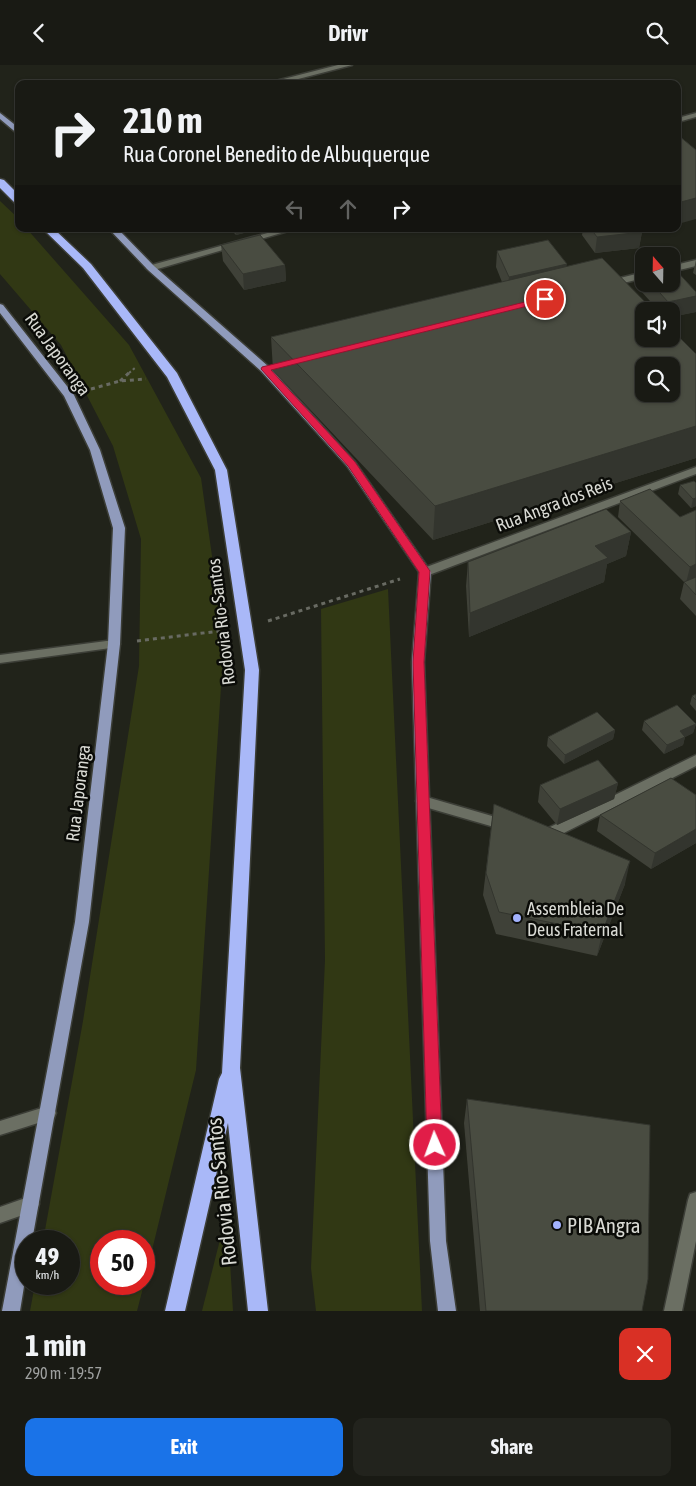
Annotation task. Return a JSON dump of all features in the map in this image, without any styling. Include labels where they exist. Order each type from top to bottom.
[{"type":"highway","points":[[0,183],[15,197]]},
{"type":"highway","name":"Rodovia Rio-Santos","points":[[51,232],[87,266],[173,377],[221,470],[252,670],[231,1068],[258,1311]]},
{"type":"highway","name":"Rodovia Rio-Santos","points":[[175,1311],[231,1068]]},
{"type":"main road","points":[[0,115],[15,129]]},
{"type":"main road","points":[[116,232],[151,268],[270,368],[351,464],[425,571],[418,662],[438,1241],[447,1311]]},
{"type":"main road","name":"Rua Japoranga","points":[[0,307],[69,395],[95,451],[119,528],[114,644],[82,922],[11,1311]]},
{"type":"street","points":[[285,80],[348,65]]},
{"type":"street","points":[[681,119],[696,115]]},
{"type":"street","points":[[151,268],[280,232]]},
{"type":"street","points":[[680,267],[696,263]]},
{"type":"street","points":[[601,285],[635,277]]},
{"type":"street","name":"Rua Angra dos Reis","points":[[425,571],[696,470]]},
{"type":"street","points":[[0,659],[114,644]]},
{"type":"street","points":[[423,801],[545,836],[696,760]]},
{"type":"street","points":[[0,1128],[48,1113]]},
{"type":"street","points":[[673,1311],[696,1200]]},
{"type":"street","points":[[0,1215],[31,1204]]},
{"type":"path","points":[[69,395],[120,381],[173,377]]},
{"type":"path","points":[[114,644],[246,628],[425,571]]},
{"type":"green space","points":[[0,201],[15,215],[15,232],[30,232],[129,345],[201,478],[224,641],[196,1070],[155,1238],[155,1230],[90,1230],[90,1295],[141,1295],[137,1311],[30,1311],[33,1295],[80,1295],[80,1230],[45,1230],[83,1021],[139,666],[141,539],[113,446],[61,345],[0,274]]},
{"type":"green space","points":[[388,589],[422,1311],[316,1311],[311,1268],[325,960],[321,609]]},
{"type":"green space","points":[[227,1212],[233,1311],[202,1311]]},
{"type":"building","points":[[681,138],[696,150],[696,198],[681,202]]},
{"type":"building","points":[[593,232],[642,232],[597,237]]},
{"type":"building","points":[[260,235],[285,265],[243,274],[221,245]]},
{"type":"building","points":[[548,240],[567,264],[509,277],[497,251]]},
{"type":"building","points":[[602,258],[645,302],[635,302],[635,347],[680,347],[680,338],[696,354],[696,426],[435,506],[271,337]]},
{"type":"building","points":[[680,275],[696,292],[696,296],[668,302],[660,293],[680,293]]},
{"type":"building","points":[[694,481],[696,483],[696,498],[693,499],[680,485]]},
{"type":"building","points":[[650,489],[680,517],[696,510],[696,564],[690,567],[620,501]]},
{"type":"building","points":[[606,509],[631,532],[595,546],[608,558],[470,613],[468,562]]},
{"type":"building","points":[[696,577],[696,595],[684,582]]},
{"type":"building","points":[[677,705],[696,724],[680,731],[685,737],[667,745],[644,721]]},
{"type":"building","points":[[597,712],[615,730],[565,755],[548,737]]},
{"type":"building","points":[[598,760],[618,783],[560,809],[540,785]]},
{"type":"building","points":[[671,778],[696,795],[696,829],[655,853],[600,815]]},
{"type":"building","points":[[494,804],[630,861],[602,933],[499,912],[486,873]]},
{"type":"building","name":"PIB Angra","points":[[467,1099],[650,1125],[648,1279],[642,1311],[486,1311]]},
{"type":"place","name":"Assembleia De Deus Fraternal","points":[[517,918]]},
{"type":"place","name":"PIB Angra","points":[[557,1225]]},
{"type":"route","points":[[435,1145],[418,662],[425,571],[351,464],[265,369],[545,299]]}]
